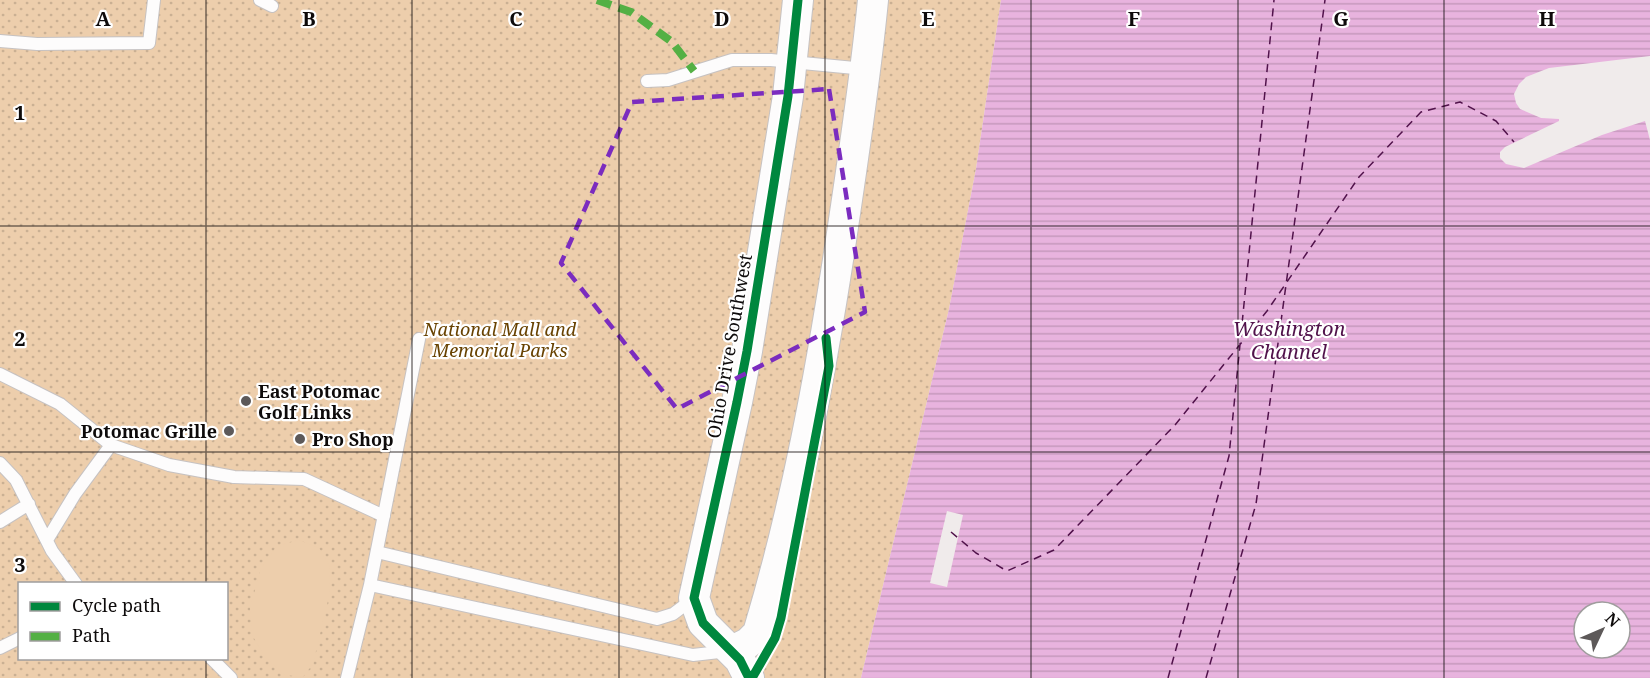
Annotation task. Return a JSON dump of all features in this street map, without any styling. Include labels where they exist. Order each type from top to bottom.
[{"type":"street","name":"Ohio Drive Southwest","points":[[694,598],[737,402],[788,96],[798,0]]},
{"type":"street","points":[[732,651],[748,644],[758,633],[790,513],[822,364],[866,69],[873,0]]},
{"type":"street","points":[[694,598],[703,623],[740,660],[749,678]]},
{"type":"lane","points":[[0,41],[37,44],[149,43],[154,0]]},
{"type":"lane","points":[[260,0],[272,6]]},
{"type":"lane","points":[[647,81],[668,80],[732,60],[792,62],[866,69]]},
{"type":"lane","points":[[347,678],[370,585],[419,339]]},
{"type":"lane","points":[[0,374],[60,404],[111,445],[169,465],[234,477],[304,479],[384,516]]},
{"type":"lane","points":[[47,540],[75,494],[111,445]]},
{"type":"lane","points":[[0,463],[16,480],[47,540],[75,582]]},
{"type":"lane","points":[[0,522],[29,504]]},
{"type":"lane","points":[[377,552],[657,619],[672,614],[694,598]]},
{"type":"lane","points":[[370,585],[693,655],[732,651]]},
{"type":"lane","points":[[0,648],[18,639]]},
{"type":"lane","points":[[213,660],[231,678]]},
{"type":"highlighted area","points":[[829,89],[865,312],[677,409],[561,263],[632,102]]},
{"type":"green space","name":"National Mall and Memorial Parks","points":[[0,0],[1001,0],[976,169],[949,309],[861,678],[0,678]]},
{"type":"green space","points":[[299,540],[319,548],[330,567],[329,596],[313,664],[303,677],[285,675],[265,657],[252,635],[250,608],[261,568],[277,546]]},
{"type":"water","name":"Washington Channel","points":[[1001,0],[1650,0],[1650,678],[861,678],[949,309],[976,169]]},
{"type":"pier","points":[[1650,56],[1650,140],[1645,121],[1602,135],[1524,168],[1506,164],[1500,158],[1500,152],[1505,147],[1559,121],[1559,119],[1541,118],[1520,109],[1514,94],[1526,77],[1549,68]]},
{"type":"pier","points":[[947,511],[963,515],[947,587],[930,583]]},
{"type":"ferry route","points":[[1168,678],[1229,456],[1274,0]]},
{"type":"ferry route","points":[[1206,678],[1256,504],[1325,0]]},
{"type":"ferry route","points":[[951,532],[976,553],[1007,571],[1054,550],[1175,425],[1267,311],[1359,177],[1421,112],[1460,102],[1496,121],[1514,142]]},
{"type":"marked path","points":[[597,0],[631,12],[672,42],[694,71]]},
{"type":"cycle path","points":[[749,678],[740,660],[703,623],[694,598],[747,351],[788,96],[798,0]]},
{"type":"cycle path","points":[[752,678],[775,638],[781,618],[829,366],[826,338]]},
{"type":"place","name":"East Potomac Golf Links","points":[[246,401]]},
{"type":"place","name":"Potomac Grille","points":[[229,431]]},
{"type":"place","name":"Pro Shop","points":[[300,439]]}]
